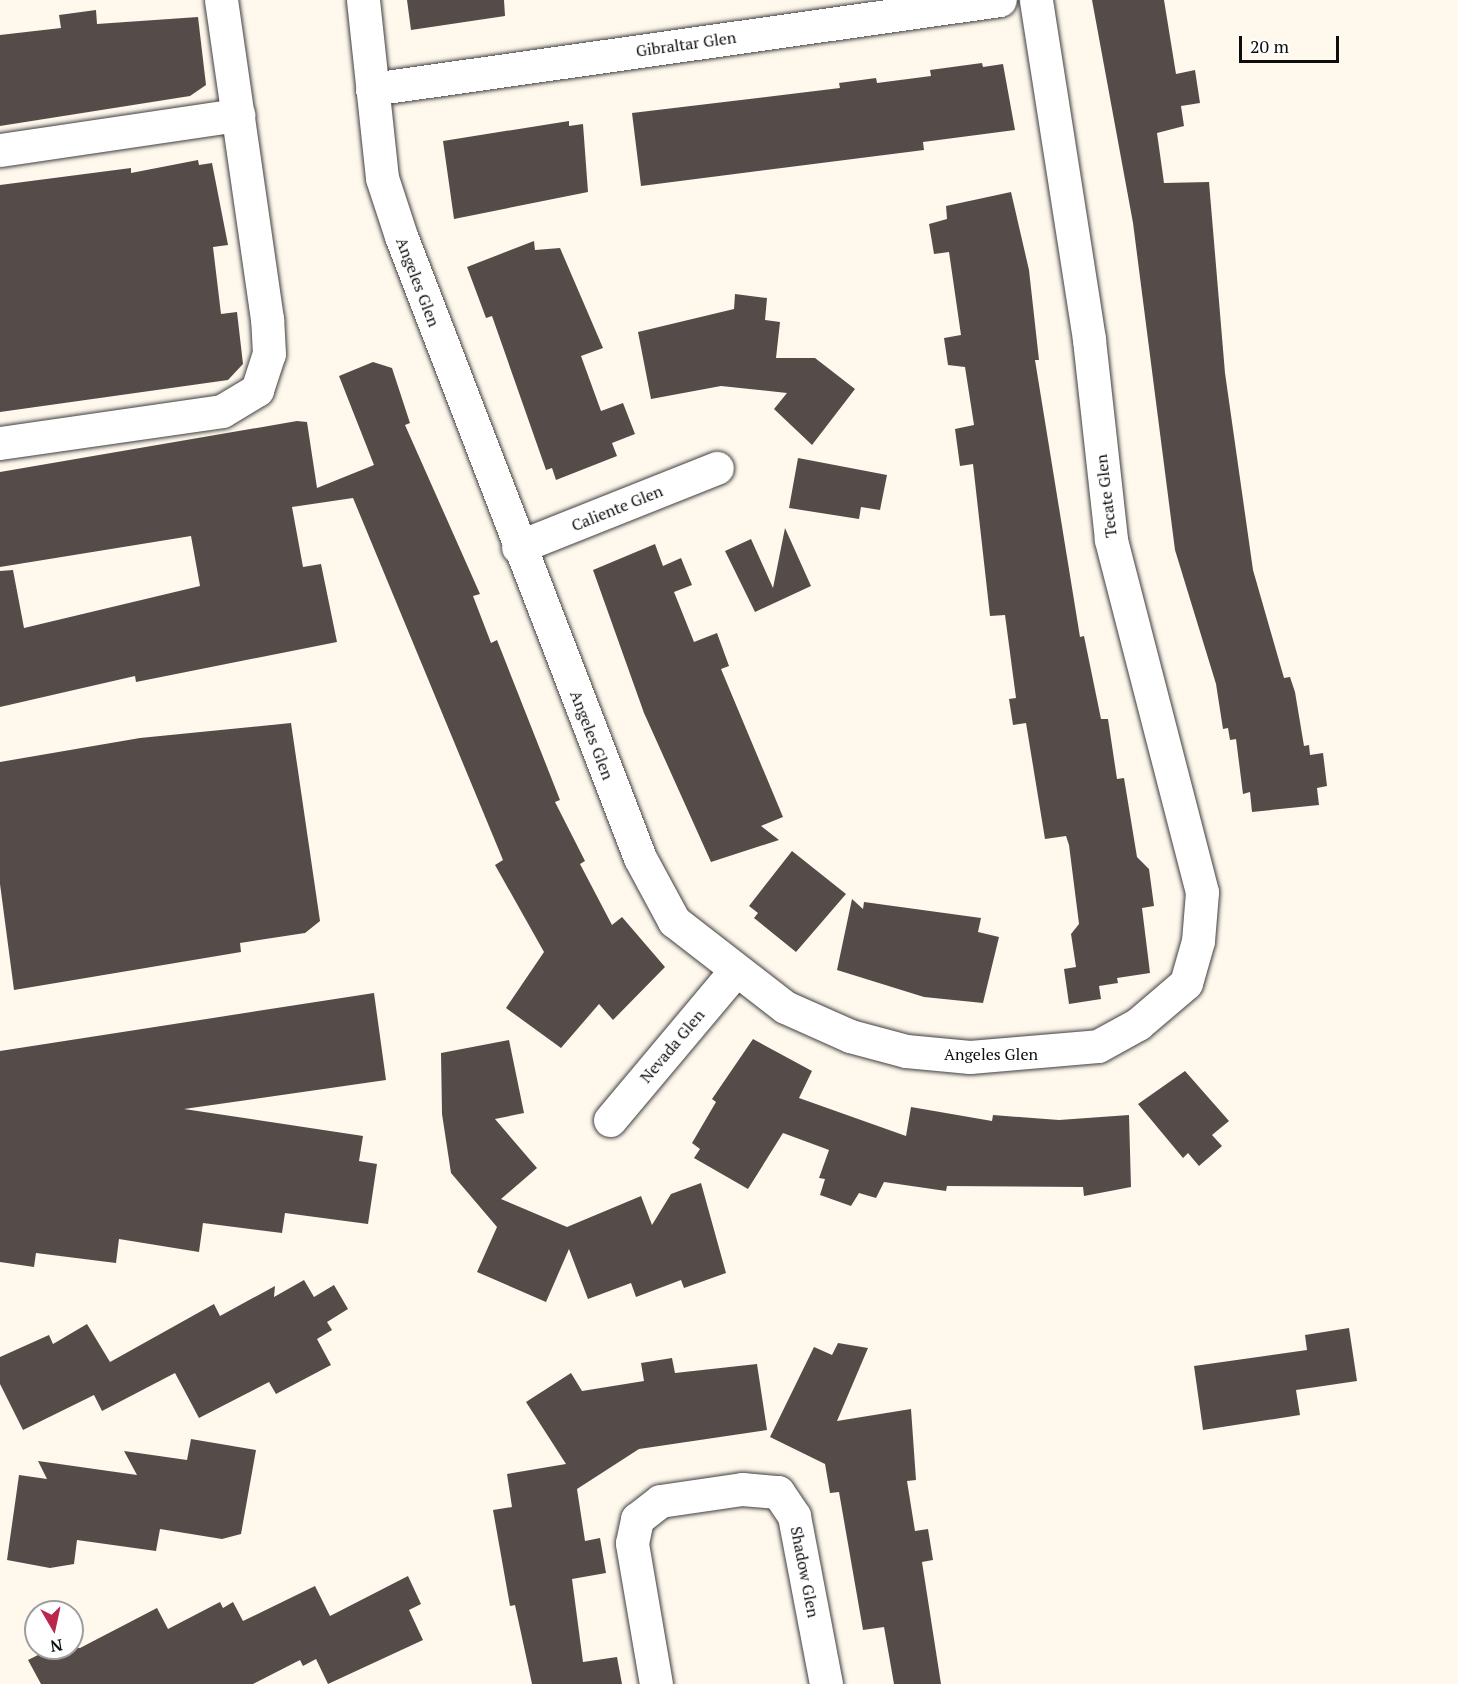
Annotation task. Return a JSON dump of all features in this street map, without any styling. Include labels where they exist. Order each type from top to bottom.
[{"type":"street","points":[[0,443],[222,411],[257,390],[269,354],[267,319],[221,0]]},
{"type":"street","name":"Angeles Glen","points":[[363,0],[382,178],[400,236],[518,547],[640,858],[674,921],[734,972],[785,1007],[850,1036],[906,1051],[970,1058],[1098,1046],[1138,1024],[1186,983]]},
{"type":"street","name":"Gibraltar Glen","points":[[372,89],[1000,0]]},
{"type":"street","name":"Tecate Glen","points":[[1035,0],[1089,339],[1110,539],[1202,892],[1198,941],[1186,983]]},
{"type":"street","points":[[0,150],[238,115]]},
{"type":"street","name":"Caliente Glen","points":[[518,547],[717,468]]},
{"type":"street","name":"Nevada Glen","points":[[610,1120],[734,972]]},
{"type":"street","name":"Shadow Glen","points":[[656,1684],[632,1543],[638,1519],[660,1501],[742,1489],[778,1492],[794,1516],[826,1684]]},
{"type":"building","points":[[407,0],[504,0],[505,16],[411,30]]},
{"type":"building","points":[[1092,0],[1164,0],[1176,74],[1195,70],[1200,103],[1181,106],[1184,126],[1157,133],[1164,183],[1209,182],[1225,373],[1253,570],[1284,678],[1290,677],[1295,692],[1304,746],[1309,745],[1310,755],[1323,753],[1327,786],[1317,788],[1319,805],[1252,812],[1250,792],[1243,794],[1236,739],[1230,740],[1228,728],[1223,729],[1216,684],[1175,550],[1133,223]]},
{"type":"building","points":[[96,10],[97,24],[198,17],[206,85],[190,96],[0,126],[0,35],[61,28],[59,15]]},
{"type":"building","points":[[982,63],[983,67],[1003,64],[1015,130],[923,142],[924,150],[641,186],[632,113],[840,88],[839,83],[876,78],[877,83],[931,76],[930,70]]},
{"type":"building","points":[[569,121],[569,126],[583,124],[588,192],[454,219],[443,141]]},
{"type":"building","points":[[198,160],[199,165],[212,163],[228,245],[213,247],[221,314],[237,312],[243,364],[228,380],[0,412],[0,185],[131,168],[131,173]]},
{"type":"building","points":[[1011,192],[1029,270],[1039,360],[1035,360],[1080,637],[1084,636],[1101,719],[1108,719],[1117,779],[1124,778],[1137,857],[1149,869],[1154,906],[1142,908],[1150,973],[1117,978],[1118,983],[1099,986],[1101,999],[1069,1004],[1064,969],[1076,967],[1071,934],[1079,924],[1069,845],[1066,836],[1045,839],[1026,723],[1013,725],[1009,699],[1016,698],[1005,615],[990,616],[973,464],[960,466],[955,429],[974,425],[965,367],[948,365],[944,338],[961,335],[949,252],[934,254],[929,224],[947,219],[946,206]]},
{"type":"building","points":[[534,241],[535,250],[560,248],[603,348],[581,356],[601,411],[623,403],[635,434],[612,443],[617,456],[556,480],[552,468],[546,470],[492,316],[486,318],[467,267]]},
{"type":"building","points":[[735,294],[767,298],[765,320],[780,322],[776,358],[815,358],[855,389],[812,445],[774,409],[787,393],[721,386],[651,399],[638,332],[734,309]]},
{"type":"building","points":[[373,362],[392,368],[410,423],[405,425],[480,594],[473,596],[491,643],[497,640],[560,800],[555,802],[585,861],[580,864],[612,925],[622,917],[665,967],[613,1020],[599,1004],[561,1048],[506,1008],[544,952],[495,865],[503,860],[353,498],[292,507],[303,567],[321,564],[337,642],[136,682],[135,676],[0,707],[0,571],[13,570],[24,628],[200,586],[191,536],[0,567],[0,472],[297,421],[307,422],[317,488],[374,465],[339,376]]},
{"type":"building","points":[[798,458],[887,475],[880,510],[861,507],[859,519],[789,508]]},
{"type":"building","points":[[785,528],[811,586],[755,612],[725,551],[751,539],[773,588]]},
{"type":"building","points":[[655,544],[663,566],[681,558],[692,585],[674,592],[694,642],[717,633],[729,666],[721,669],[783,817],[761,826],[779,840],[711,862],[644,713],[593,570]]},
{"type":"building","points":[[291,723],[320,921],[305,933],[240,943],[241,952],[14,990],[0,884],[0,762],[140,738]]},
{"type":"building","points":[[792,851],[846,894],[796,952],[754,918],[758,913],[749,906]]},
{"type":"building","points":[[852,899],[863,909],[864,902],[981,918],[978,932],[999,937],[983,1003],[924,997],[837,970]]},
{"type":"building","points":[[374,993],[386,1080],[184,1109],[363,1136],[359,1161],[377,1164],[368,1224],[285,1213],[282,1233],[203,1223],[199,1252],[119,1239],[116,1263],[36,1253],[34,1267],[0,1262],[0,1051]]},
{"type":"building","points":[[753,1039],[812,1071],[799,1098],[906,1136],[911,1107],[992,1121],[993,1115],[1059,1120],[1129,1115],[1131,1187],[1084,1196],[1083,1187],[947,1186],[946,1191],[884,1182],[876,1198],[859,1193],[851,1206],[820,1195],[825,1179],[819,1178],[829,1150],[783,1133],[748,1189],[694,1158],[700,1149],[692,1143],[716,1102],[712,1099]]},
{"type":"building","points":[[509,1040],[524,1113],[495,1119],[537,1168],[501,1199],[567,1227],[641,1196],[652,1225],[671,1194],[701,1183],[726,1273],[684,1288],[681,1280],[636,1297],[631,1283],[588,1299],[569,1249],[546,1302],[477,1272],[497,1227],[451,1173],[442,1114],[441,1053]]},
{"type":"building","points":[[1185,1071],[1229,1121],[1212,1135],[1222,1146],[1199,1166],[1188,1153],[1183,1158],[1138,1104]]},
{"type":"building","points":[[304,1280],[314,1297],[334,1285],[348,1309],[327,1322],[332,1330],[317,1339],[331,1365],[276,1394],[269,1382],[199,1418],[175,1373],[102,1411],[94,1395],[23,1430],[0,1384],[0,1357],[49,1335],[53,1344],[87,1324],[110,1362],[214,1304],[220,1316],[275,1286],[274,1297]]},
{"type":"building","points":[[1349,1328],[1357,1381],[1296,1390],[1300,1415],[1203,1430],[1194,1366],[1307,1350],[1305,1335]]},
{"type":"building","points":[[838,1343],[868,1348],[837,1421],[911,1409],[916,1480],[907,1481],[915,1531],[928,1529],[933,1560],[922,1562],[941,1684],[894,1684],[884,1627],[863,1630],[839,1492],[830,1493],[825,1464],[770,1437],[814,1347],[832,1355]]},
{"type":"building","points":[[672,1358],[675,1373],[757,1364],[767,1430],[639,1449],[577,1489],[585,1541],[600,1538],[606,1573],[572,1579],[583,1662],[617,1657],[622,1684],[532,1684],[515,1605],[510,1606],[493,1510],[512,1507],[507,1474],[566,1464],[526,1402],[571,1373],[582,1391],[644,1381],[641,1363]]},
{"type":"building","points":[[191,1439],[256,1450],[241,1534],[222,1539],[160,1529],[156,1551],[77,1540],[74,1564],[50,1568],[7,1560],[19,1475],[47,1479],[38,1461],[137,1475],[124,1451],[187,1460]]},
{"type":"building","points":[[408,1576],[421,1604],[409,1610],[423,1640],[328,1684],[316,1659],[303,1666],[300,1660],[253,1684],[41,1684],[28,1660],[84,1660],[84,1646],[157,1608],[168,1629],[220,1602],[223,1608],[233,1602],[243,1621],[315,1586],[330,1616]]}]
